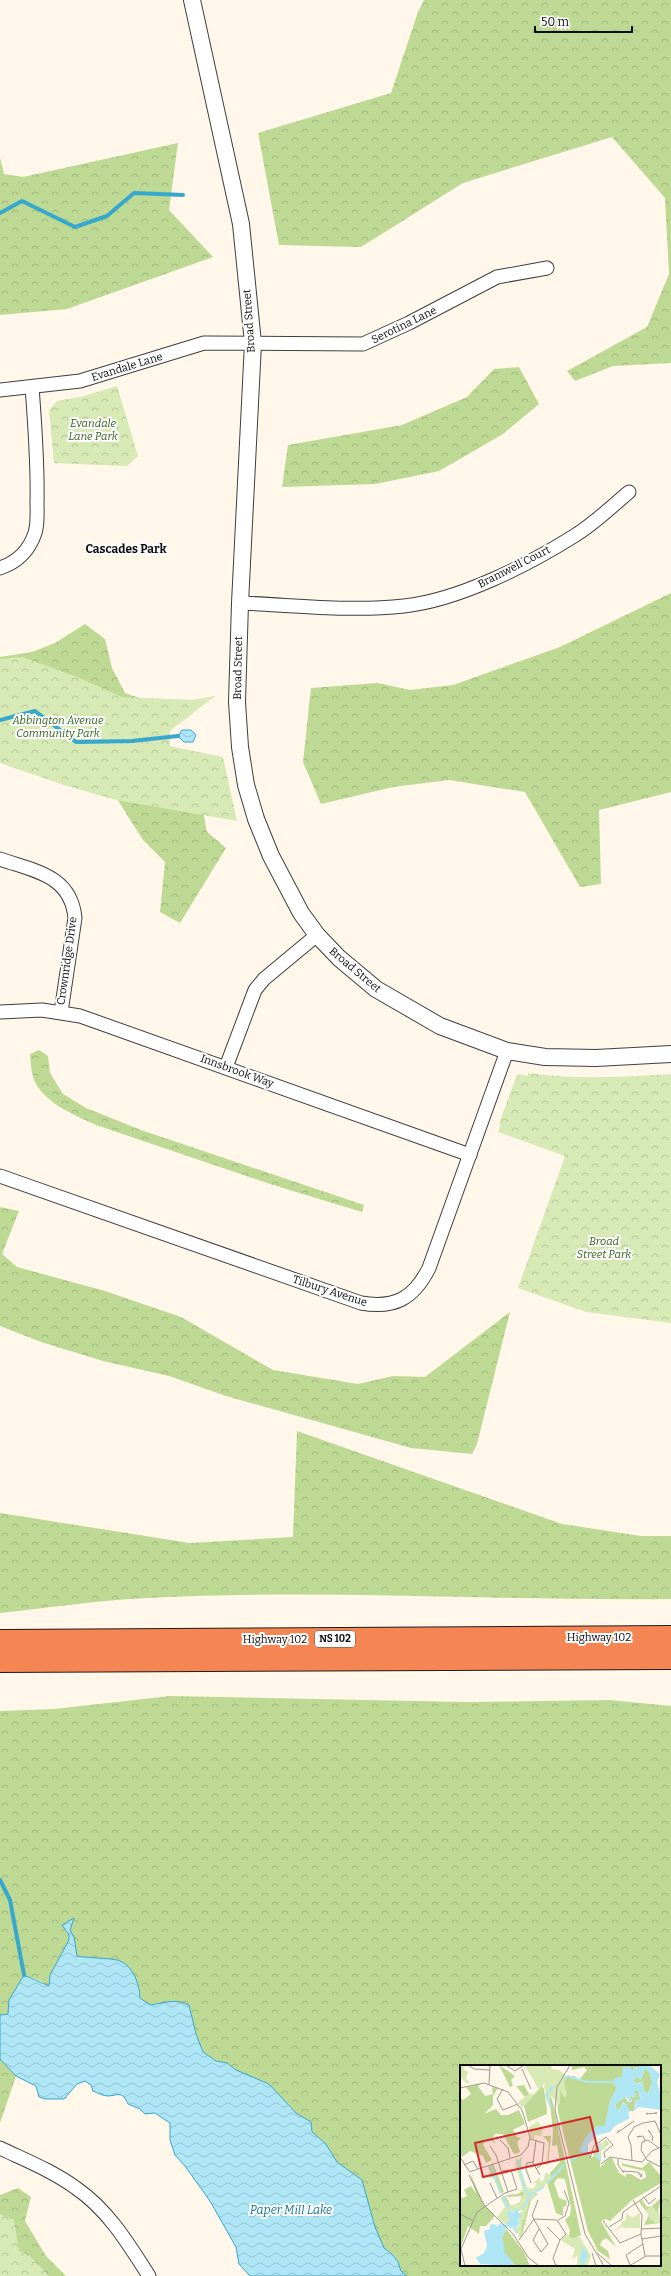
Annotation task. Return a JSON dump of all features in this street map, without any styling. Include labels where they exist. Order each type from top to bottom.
[{"type":"highway","name":"Highway 102","points":[[0,1641],[671,1637]]},
{"type":"highway","name":"Highway 102","points":[[0,1661],[671,1658]]},
{"type":"street","name":"Broad Street","points":[[192,0],[241,224],[253,343],[240,603],[237,702],[240,747],[246,785],[256,819],[271,856],[290,896],[316,935],[339,958],[376,989],[440,1026],[508,1051],[545,1057],[600,1058],[671,1054]]},
{"type":"street","name":"Serotina Lane","points":[[253,343],[363,344],[409,323],[497,277],[548,268]]},
{"type":"street","name":"Evandale Lane","points":[[0,390],[80,381],[204,343],[253,343]]},
{"type":"street","points":[[0,568],[11,564],[21,557],[30,545],[36,531],[38,456],[32,387]]},
{"type":"street","name":"Bramwell Court","points":[[240,603],[368,608],[404,606],[442,598],[495,578],[575,536],[629,492]]},
{"type":"street","name":"Crownridge Drive","points":[[0,859],[51,877],[68,894],[73,905],[75,918],[61,1012]]},
{"type":"street","points":[[226,1067],[255,990],[264,979],[316,935]]},
{"type":"street","name":"Innsbrook Way","points":[[0,1012],[22,1009],[61,1012],[80,1016],[470,1155]]},
{"type":"street","name":"Tilbury Avenue","points":[[0,1176],[361,1303],[383,1305],[394,1303],[412,1294],[425,1278],[508,1051]]},
{"type":"street","points":[[0,2148],[69,2184],[93,2202],[119,2230],[149,2276]]},
{"type":"green space","points":[[424,0],[671,0],[671,363],[613,366],[575,381],[567,371],[647,327],[669,274],[665,198],[612,137],[463,183],[361,247],[279,245],[258,133],[391,93],[418,12]]},
{"type":"green space","points":[[178,143],[169,210],[213,257],[67,309],[0,315],[0,158],[4,174],[23,177]]},
{"type":"green space","points":[[519,367],[539,404],[503,434],[439,471],[375,484],[282,487],[288,445],[402,425],[467,397],[494,369]]},
{"type":"green space","name":"Evandale Lane Park","points":[[117,386],[138,456],[127,466],[54,463],[49,410],[57,401],[80,397]]},
{"type":"green space","points":[[671,593],[671,792],[599,810],[601,884],[580,887],[525,792],[449,780],[393,787],[321,804],[303,762],[311,688],[378,683],[410,690],[453,685],[560,647]]},
{"type":"green space","name":"Abbington Avenue Community Park","points":[[85,624],[105,639],[112,668],[125,693],[180,713],[164,729],[166,749],[195,769],[207,832],[226,848],[180,923],[160,912],[165,862],[143,840],[114,794],[0,752],[0,657],[32,652],[55,643]]},
{"type":"green space","name":"Abbington Avenue Community Park","points":[[23,657],[77,677],[122,697],[193,700],[215,696],[170,731],[170,746],[223,757],[237,821],[116,800],[67,786],[0,763],[0,659]]},
{"type":"green space","points":[[39,1050],[48,1056],[50,1073],[63,1094],[86,1108],[141,1130],[364,1205],[362,1212],[270,1184],[96,1125],[70,1113],[46,1097],[35,1082],[30,1054]]},
{"type":"green space","name":"Broad Street Park","points":[[528,1073],[564,1077],[617,1077],[671,1074],[671,1323],[586,1312],[518,1288],[565,1156],[498,1132],[501,1125],[499,1124],[516,1077],[519,1074],[528,1076]]},
{"type":"green space","points":[[0,1207],[19,1211],[2,1254],[17,1267],[105,1291],[181,1317],[273,1370],[358,1384],[393,1376],[425,1377],[510,1312],[477,1444],[472,1454],[411,1448],[226,1396],[169,1376],[103,1361],[41,1342],[0,1326]]},
{"type":"green space","points":[[297,1431],[562,1524],[641,1536],[671,1536],[671,1599],[344,1595],[213,1596],[111,1600],[0,1613],[0,1513],[190,1543],[293,1537]]},
{"type":"green space","points":[[170,1696],[465,1702],[609,1700],[671,1706],[671,2276],[407,2276],[401,2271],[393,2254],[384,2248],[375,2227],[362,2180],[337,2162],[325,2143],[312,2132],[311,2122],[296,2113],[269,2084],[236,2070],[227,2063],[216,2061],[203,2052],[196,2034],[189,2005],[170,2002],[150,2005],[140,1998],[140,1990],[120,1961],[76,1956],[75,1943],[70,1930],[73,1918],[65,1931],[69,1935],[69,1941],[50,1975],[49,1987],[41,1981],[24,1975],[9,2000],[8,2014],[0,2015],[0,1711],[55,1709]]},
{"type":"green space","points":[[0,2059],[16,2076],[0,2123]]},
{"type":"green space","points":[[18,2188],[31,2197],[25,2221],[46,2256],[66,2276],[0,2276],[0,2195]]},
{"type":"green space","points":[[0,2214],[14,2220],[19,2251],[29,2255],[49,2276],[0,2276]]},
{"type":"water","points":[[182,730],[191,730],[196,735],[193,742],[184,742],[178,736]]},
{"type":"water","name":"Paper Mill Lake","points":[[74,1918],[70,1930],[74,1937],[77,1956],[112,1959],[125,1963],[135,1976],[139,1987],[140,1998],[150,2005],[174,2001],[189,2005],[196,2034],[203,2052],[216,2061],[227,2063],[236,2070],[269,2084],[296,2113],[311,2122],[312,2132],[325,2143],[337,2162],[362,2180],[375,2227],[384,2248],[392,2254],[398,2262],[401,2271],[407,2276],[250,2276],[239,2264],[236,2247],[210,2201],[185,2166],[175,2155],[170,2140],[170,2123],[155,2113],[145,2114],[140,2109],[128,2104],[122,2095],[106,2096],[93,2091],[91,2085],[85,2081],[77,2084],[64,2099],[45,2099],[39,2097],[36,2086],[16,2076],[0,2059],[0,2015],[8,2014],[9,2000],[24,1975],[49,1986],[50,1975],[69,1940],[69,1935],[62,1925]]},
{"type":"waterway","points":[[0,213],[22,201],[75,227],[107,216],[134,193],[183,195]]},
{"type":"waterway","points":[[0,720],[35,711],[76,742],[132,741],[178,736]]},
{"type":"waterway","points":[[0,1880],[10,1900],[24,1975]]},
{"type":"district","name":"Cascades Park","points":[[126,549]]}]
